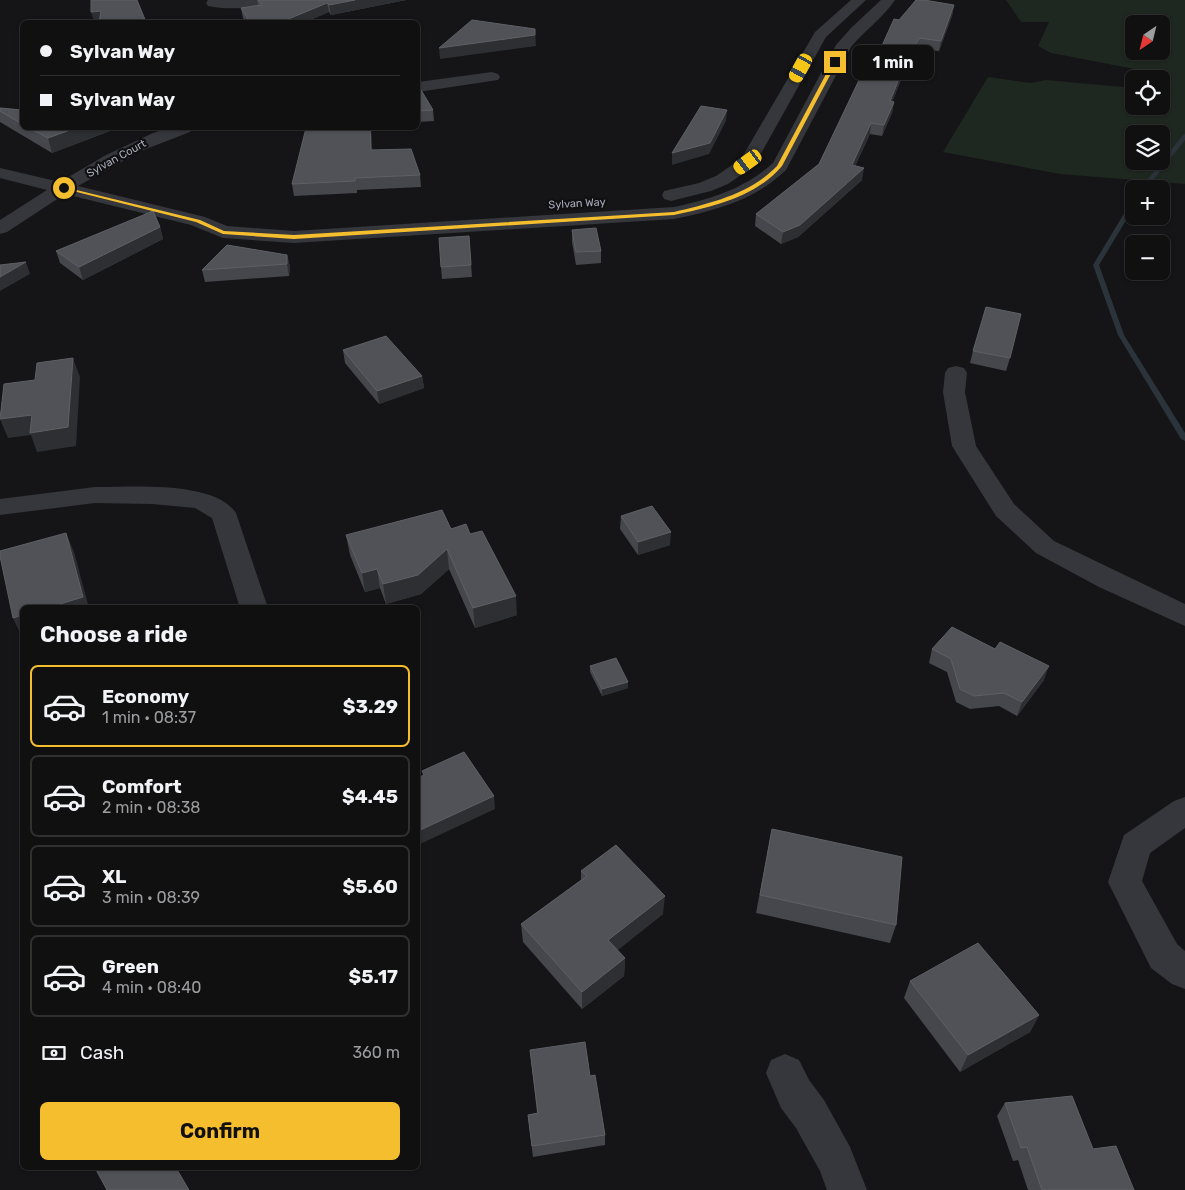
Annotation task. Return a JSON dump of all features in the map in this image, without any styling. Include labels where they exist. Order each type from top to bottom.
[{"type":"street","points":[[213,3],[242,4],[276,0]]},
{"type":"street","name":"Sylvan Way","points":[[334,223],[674,214],[713,205],[761,183],[780,166],[844,45],[856,30],[888,0]]},
{"type":"street","points":[[855,5],[875,14]]},
{"type":"street","name":"Sylvan Way","points":[[0,173],[198,221],[223,232],[294,237],[334,223],[653,198],[689,191],[722,180],[748,162],[820,35],[855,5]]},
{"type":"street","points":[[420,87],[492,76]]},
{"type":"street","name":"Sylvan Court","points":[[0,228],[137,145],[178,130]]},
{"type":"street","points":[[956,373],[954,392],[964,446],[1005,510],[1045,547],[1185,616]]},
{"type":"street","points":[[0,507],[95,495],[152,496],[201,500],[223,513],[253,605]]},
{"type":"street","points":[[1185,810],[1136,845],[1125,882],[1164,956],[1185,972]]},
{"type":"street","points":[[786,1073],[795,1094],[810,1114],[836,1161],[846,1190]]},
{"type":"shaded area","points":[[1006,0],[1185,0],[1185,184],[1170,183],[1170,180],[1135,180],[1060,174],[943,152],[988,77],[1030,83],[1046,80],[1125,87],[1125,115],[1170,115],[1170,91],[1172,91],[1170,88],[1170,70],[1140,70],[1051,53],[1038,46],[1049,22],[1021,22]]},
{"type":"building","points":[[91,0],[137,0],[145,20],[99,20],[101,11],[91,12]]},
{"type":"building","points":[[258,0],[355,0],[329,5],[327,3],[286,20],[249,20],[241,8],[262,5]]},
{"type":"building","points":[[916,0],[954,5],[941,41],[919,38],[911,58],[908,57],[890,101],[894,102],[884,125],[871,123],[852,165],[864,168],[800,225],[783,232],[756,214],[819,164],[872,53],[881,48],[894,19],[899,20]]},
{"type":"building","points":[[472,20],[535,29],[535,35],[439,48]]},
{"type":"building","points":[[420,88],[433,110],[420,111]]},
{"type":"building","points":[[701,106],[727,110],[710,143],[672,153]]},
{"type":"building","points":[[0,108],[20,110],[20,123],[0,111]]},
{"type":"building","points":[[33,130],[70,130],[48,138]]},
{"type":"building","points":[[306,130],[370,130],[371,150],[411,149],[420,175],[355,178],[355,181],[292,184]]},
{"type":"building","points":[[153,211],[160,227],[79,267],[56,251]]},
{"type":"building","points":[[596,228],[601,251],[576,252],[572,230]]},
{"type":"building","points":[[469,236],[471,265],[441,267],[439,238]]},
{"type":"building","points":[[227,245],[287,255],[287,264],[202,270]]},
{"type":"building","points":[[26,262],[0,277],[0,265]]},
{"type":"building","points":[[986,307],[1021,314],[1010,358],[973,351]]},
{"type":"building","points":[[386,336],[422,376],[377,391],[343,350]]},
{"type":"building","points":[[73,358],[68,427],[30,433],[32,415],[0,419],[4,384],[35,380],[37,363]]},
{"type":"building","points":[[652,506],[671,532],[638,542],[621,516]]},
{"type":"building","points":[[442,510],[451,529],[466,524],[470,534],[482,531],[516,596],[473,608],[447,549],[418,575],[383,584],[377,569],[362,573],[346,535]]},
{"type":"building","points":[[66,533],[83,597],[57,605],[20,605],[20,616],[13,618],[0,551]]},
{"type":"building","points":[[952,627],[995,649],[1000,642],[1049,666],[1022,702],[1004,693],[974,696],[960,689],[951,659],[932,649]]},
{"type":"building","points":[[616,658],[628,682],[602,689],[590,666]]},
{"type":"building","points":[[464,752],[494,796],[420,830],[420,777],[424,775],[422,771]]},
{"type":"building","points":[[772,829],[902,857],[896,925],[760,895]]},
{"type":"building","points":[[616,845],[665,896],[608,940],[625,958],[582,992],[521,924],[587,876],[581,871]]},
{"type":"building","points":[[978,943],[1039,1015],[968,1055],[910,981]]},
{"type":"building","points":[[585,1042],[590,1076],[595,1075],[605,1135],[532,1146],[528,1115],[538,1113],[530,1050]]},
{"type":"building","points":[[1072,1096],[1093,1149],[1116,1146],[1134,1190],[1042,1190],[1027,1147],[1021,1148],[1005,1103]]},
{"type":"building","points":[[96,1170],[177,1170],[189,1190],[107,1190]]},
{"type":"waterway","points":[[1150,180],[1185,136]]},
{"type":"waterway","points":[[1125,217],[1096,265],[1121,335],[1185,439]]},
{"type":"route","points":[[64,188],[198,221],[223,232],[294,237],[674,214],[713,205],[744,192],[770,176],[780,166],[835,62]]}]
